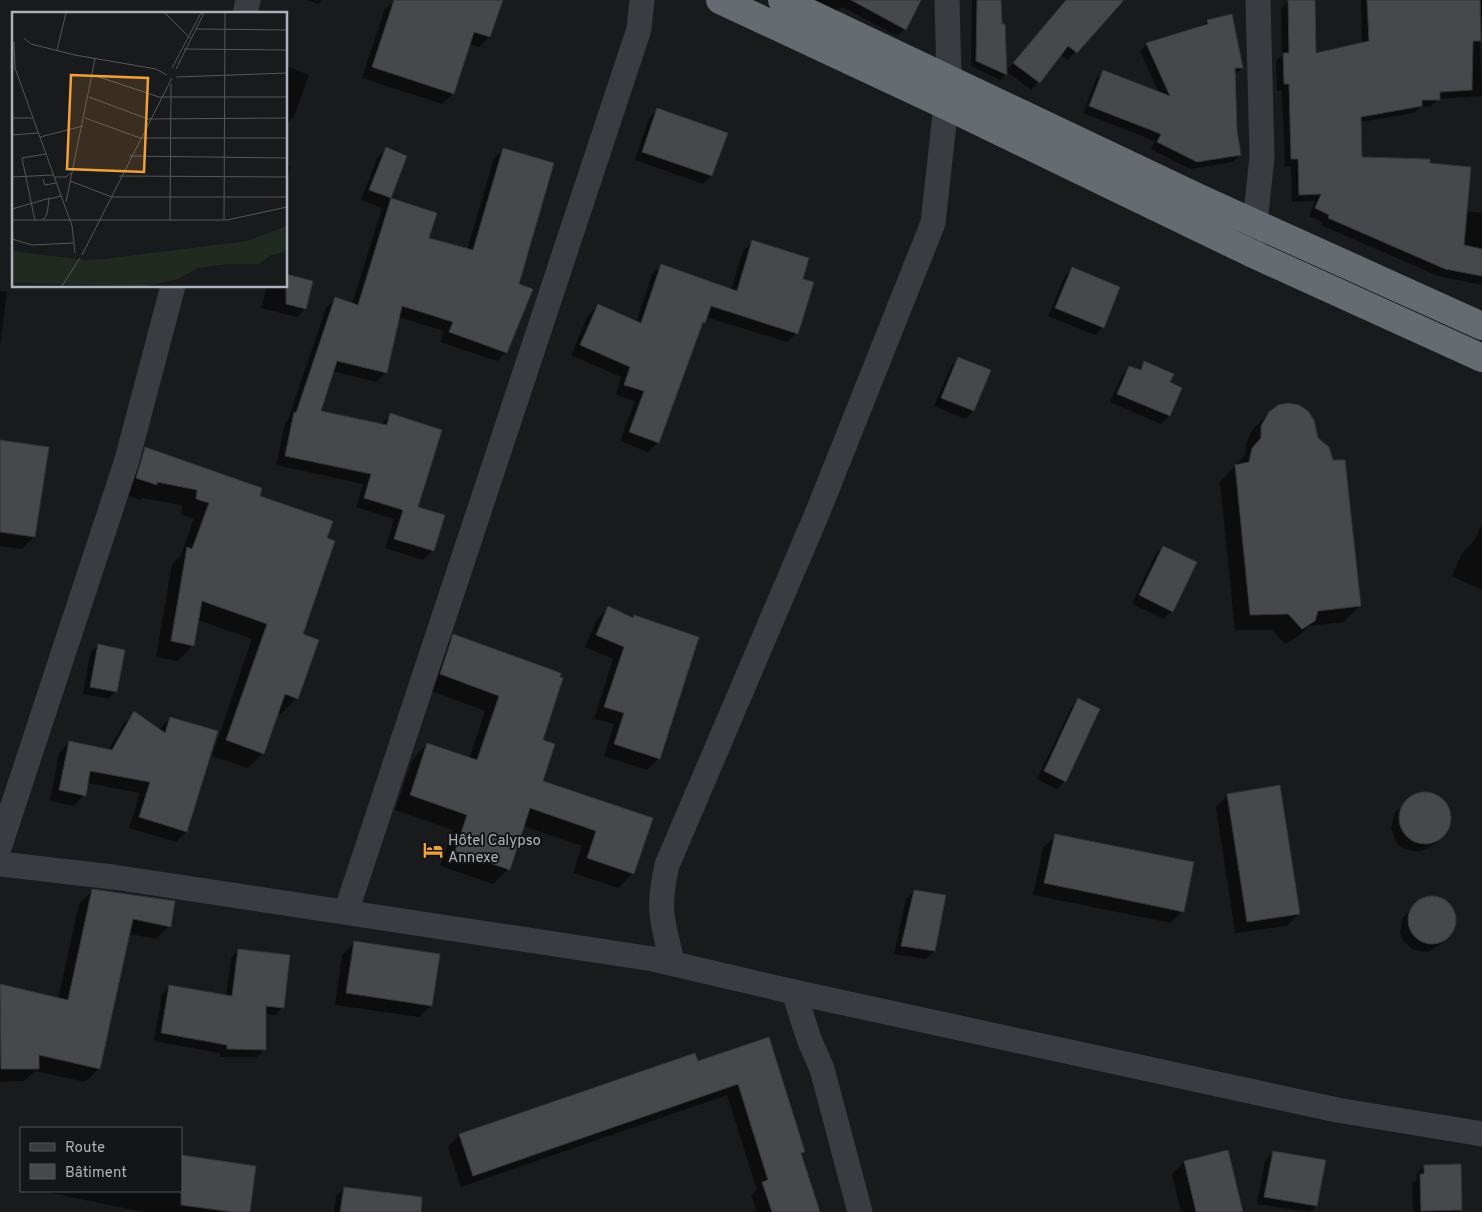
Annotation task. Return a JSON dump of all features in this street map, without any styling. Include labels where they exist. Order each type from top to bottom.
[{"type":"highway","points":[[720,0],[947,106],[1251,254],[1482,358]]},
{"type":"highway","points":[[782,0],[1256,224],[1482,326]]},
{"type":"street","points":[[346,912],[639,29],[642,0]]},
{"type":"street","points":[[673,964],[661,920],[660,894],[666,865],[820,509],[933,223],[949,78],[947,0]]},
{"type":"street","points":[[1251,254],[1256,224],[1262,157],[1258,0]]},
{"type":"street","points":[[0,845],[127,460],[172,288]]},
{"type":"street","points":[[0,864],[113,877],[654,958],[794,992],[1337,1110],[1482,1134]]},
{"type":"street","points":[[794,992],[809,1039],[822,1069],[860,1212]]},
{"type":"building","points":[[394,0],[503,0],[490,37],[474,32],[454,94],[372,67]]},
{"type":"building","points":[[851,0],[921,0],[906,30]]},
{"type":"building","points":[[977,0],[1001,0],[1002,24],[1005,24],[1007,75],[976,61]]},
{"type":"building","points":[[1066,0],[1124,0],[1077,53],[1068,46],[1040,83],[1013,63]]},
{"type":"building","points":[[1288,0],[1315,0],[1316,53],[1369,41],[1367,0],[1480,0],[1481,41],[1473,41],[1472,90],[1440,92],[1440,100],[1422,100],[1422,106],[1361,117],[1362,157],[1430,159],[1430,163],[1471,167],[1464,245],[1482,249],[1482,276],[1445,269],[1328,218],[1329,215],[1315,208],[1321,194],[1299,195],[1298,159],[1291,159],[1289,84],[1284,84],[1283,53],[1289,53]]},
{"type":"building","points":[[1232,14],[1243,68],[1235,68],[1237,130],[1241,155],[1197,162],[1157,142],[1161,134],[1089,106],[1103,70],[1170,96],[1146,43],[1208,24],[1207,20]]},
{"type":"building","points":[[657,108],[728,133],[712,176],[642,152]]},
{"type":"building","points":[[386,147],[407,156],[391,198],[369,190]]},
{"type":"building","points":[[503,148],[554,163],[519,284],[533,289],[507,353],[449,332],[453,322],[402,306],[387,373],[337,361],[321,411],[387,425],[390,413],[442,430],[418,507],[445,515],[434,551],[394,539],[403,510],[364,498],[371,474],[285,456],[294,412],[296,413],[335,297],[358,305],[391,198],[437,213],[429,238],[473,250]]},
{"type":"building","points":[[752,240],[809,258],[803,279],[814,282],[798,334],[711,306],[705,323],[703,322],[659,443],[629,432],[644,391],[624,385],[630,367],[580,345],[598,304],[641,323],[661,264],[737,291]]},
{"type":"building","points":[[1072,267],[1120,287],[1104,328],[1055,308]]},
{"type":"building","points":[[288,275],[313,281],[306,309],[286,304]]},
{"type":"building","points":[[958,357],[991,370],[974,411],[941,398]]},
{"type":"building","points":[[1144,361],[1174,374],[1170,382],[1182,388],[1170,416],[1117,394],[1129,366],[1141,370]]},
{"type":"building","points":[[1288,403],[1299,405],[1308,411],[1314,420],[1318,438],[1329,447],[1333,460],[1345,460],[1361,606],[1318,611],[1315,621],[1302,629],[1288,614],[1250,615],[1235,465],[1249,462],[1252,448],[1261,438],[1261,426],[1269,412],[1278,405]]},
{"type":"building","points":[[0,440],[49,447],[35,537],[0,532]]},
{"type":"building","points":[[145,447],[262,488],[260,496],[333,521],[327,538],[335,541],[303,634],[319,640],[298,699],[285,694],[264,754],[226,740],[267,624],[202,601],[194,646],[171,641],[187,547],[192,549],[209,503],[196,499],[197,490],[157,482],[157,485],[136,478]]},
{"type":"building","points":[[1163,546],[1197,562],[1173,612],[1139,595]]},
{"type":"building","points":[[608,606],[633,618],[634,615],[699,637],[660,759],[614,744],[624,713],[604,707],[624,647],[596,635]]},
{"type":"building","points":[[453,634],[561,673],[560,677],[563,678],[543,740],[555,744],[543,781],[653,818],[634,874],[587,858],[596,831],[530,808],[510,870],[455,851],[467,815],[410,795],[427,743],[477,760],[499,696],[440,674]]},
{"type":"building","points":[[98,644],[125,650],[117,692],[90,687]]},
{"type":"building","points":[[1078,698],[1100,709],[1066,782],[1044,771]]},
{"type":"building","points":[[134,711],[165,733],[170,717],[218,731],[187,832],[139,817],[150,782],[90,771],[86,796],[59,790],[69,741],[112,750]]},
{"type":"building","points":[[1280,785],[1300,914],[1247,922],[1227,794]]},
{"type":"building","points":[[1420,792],[1430,792],[1444,799],[1451,813],[1451,823],[1444,837],[1430,844],[1420,844],[1410,840],[1403,833],[1399,823],[1399,813],[1403,803],[1410,796]]},
{"type":"building","points":[[1055,834],[1194,862],[1184,912],[1044,883]]},
{"type":"building","points":[[92,889],[175,901],[171,927],[133,919],[100,1069],[39,1055],[39,1069],[1,1069],[0,984],[68,1000]]},
{"type":"building","points":[[914,890],[946,895],[935,951],[901,946]]},
{"type":"building","points":[[1427,896],[1437,896],[1446,900],[1452,906],[1455,911],[1455,929],[1446,940],[1437,944],[1427,944],[1418,940],[1412,934],[1408,925],[1408,915],[1412,906],[1418,900]]},
{"type":"building","points":[[354,941],[440,954],[432,1006],[346,993]]},
{"type":"building","points":[[238,949],[290,955],[284,1008],[266,1006],[266,1050],[227,1049],[227,1045],[161,1033],[169,985],[232,996]]},
{"type":"building","points":[[769,1037],[805,1152],[801,1153],[820,1212],[772,1212],[762,1182],[768,1180],[738,1084],[473,1176],[459,1134],[695,1053],[698,1061]]},
{"type":"building","points":[[1228,1150],[1243,1212],[1196,1212],[1184,1161]]},
{"type":"building","points":[[1273,1151],[1326,1160],[1317,1206],[1264,1197]]},
{"type":"building","points":[[182,1155],[256,1166],[250,1212],[233,1212],[181,1205]]},
{"type":"building","points":[[1461,1164],[1462,1210],[1421,1211],[1420,1174],[1424,1174],[1424,1165]]},
{"type":"building","points":[[344,1187],[422,1197],[421,1212],[340,1212]]},
{"type":"place","name":"Hôtel Calypso Annexe","points":[[433,850]]}]
